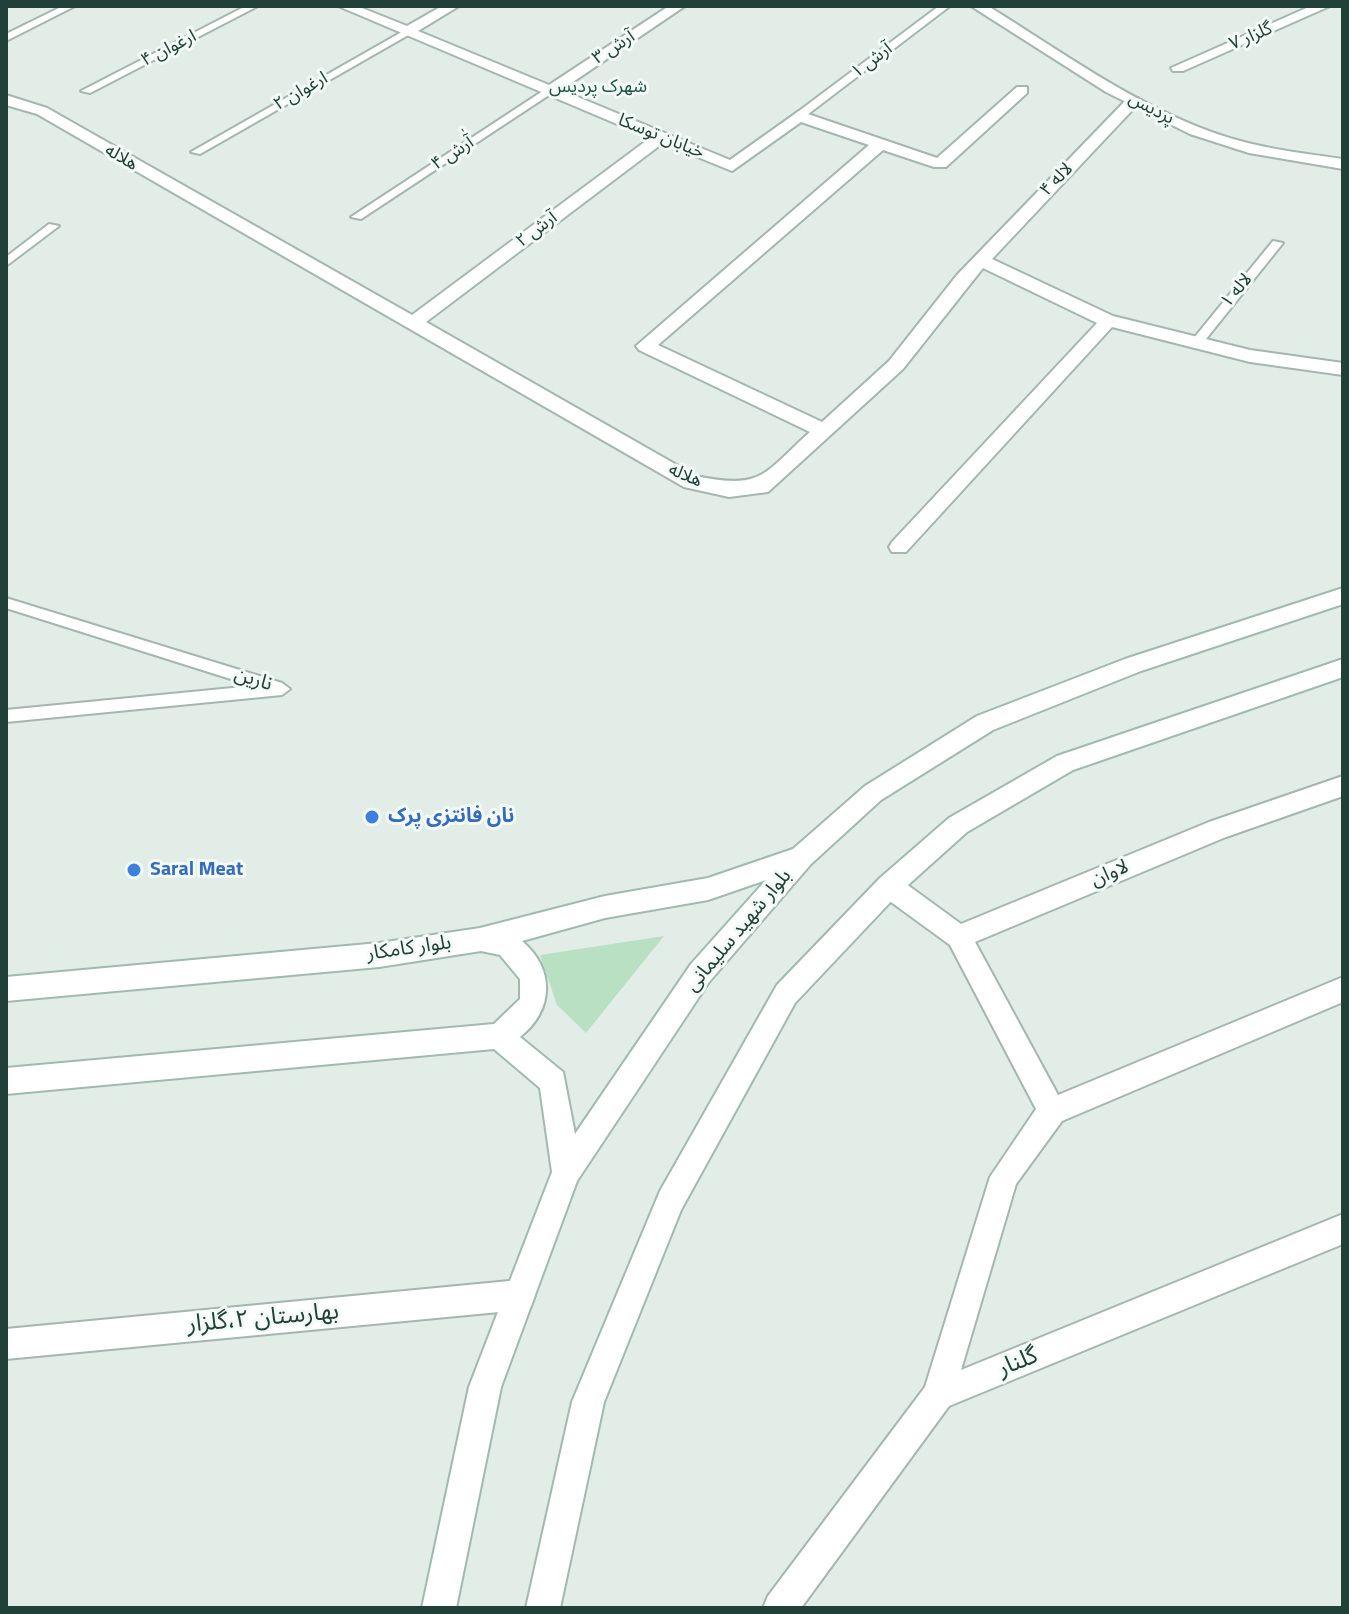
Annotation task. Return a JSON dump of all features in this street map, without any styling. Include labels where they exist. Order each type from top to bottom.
[{"type":"street","name":"خیابان توسکا","points":[[345,6],[732,166],[799,116]]},
{"type":"street","points":[[407,32],[452,6]]},
{"type":"street","name":"آرش ۳","points":[[550,91],[678,6]]},
{"type":"street","name":"پردیس","points":[[978,6],[1133,101],[1194,131],[1262,151],[1343,164]]},
{"type":"street","name":"گلزار ۷","points":[[1178,68],[1323,6]]},
{"type":"street","points":[[799,116],[940,164],[1022,90]]},
{"type":"street","name":"هلاله","points":[[6,100],[42,111],[691,482],[729,490],[761,487],[825,431],[896,365],[981,260]]},
{"type":"street","name":"لاله ۴","points":[[981,260],[1133,101]]},
{"type":"street","name":"آرش ۲","points":[[412,324],[661,137]]},
{"type":"street","points":[[825,431],[645,346],[881,143]]},
{"type":"street","points":[[981,260],[1108,321],[1250,356],[1343,369]]},
{"type":"street","points":[[899,547],[1108,321]]},
{"type":"street","name":"بلوار شهید سلیمانی","points":[[439,1608],[485,1387],[566,1172],[700,973],[802,856],[873,793],[985,723],[1133,665],[1343,596]]},
{"type":"street","points":[[543,1608],[588,1402],[670,1201],[786,994],[889,886],[958,825],[1065,763],[1343,668]]},
{"type":"street","name":"لاوان","points":[[959,937],[1218,829],[1343,786]]},
{"type":"street","name":"بلوار کامکار","points":[[6,989],[379,955],[480,940],[605,907],[708,889],[802,856]]},
{"type":"street","points":[[889,886],[959,937],[1052,1111]]},
{"type":"street","points":[[6,1081],[498,1036],[522,1022],[535,1001],[535,979],[524,960],[508,946],[480,940]]},
{"type":"street","points":[[780,1608],[938,1395],[1004,1177],[1052,1111],[1343,989]]},
{"type":"street","points":[[498,1036],[553,1081],[566,1172]]},
{"type":"street","name":"گلنار","points":[[938,1395],[1343,1229]]},
{"type":"street","name":"بهارستان ۲،گلزار","points":[[6,1344],[520,1295]]},
{"type":"lane","points":[[6,38],[70,6]]},
{"type":"lane","name":"ارغوان ۴","points":[[86,91],[253,6]]},
{"type":"lane","name":"آرش ۱","points":[[799,116],[945,6]]},
{"type":"lane","name":"ارغوان ۲","points":[[196,152],[407,32]]},
{"type":"lane","name":"آٰرش ۴","points":[[357,217],[550,91]]},
{"type":"lane","points":[[6,263],[53,226]]},
{"type":"lane","name":"لاله ۱","points":[[1198,341],[1277,243]]},
{"type":"lane","name":"نارین","points":[[6,603],[282,689],[6,716]]},
{"type":"green space","points":[[664,936],[586,1033],[557,1005],[540,955]]},
{"type":"place","name":"نان فانتزی پرک","points":[[372,817]]},
{"type":"place","name":"Saral Meat","points":[[134,870]]},
{"type":"district","name":"شهرک پردیس","points":[[598,88]]}]
